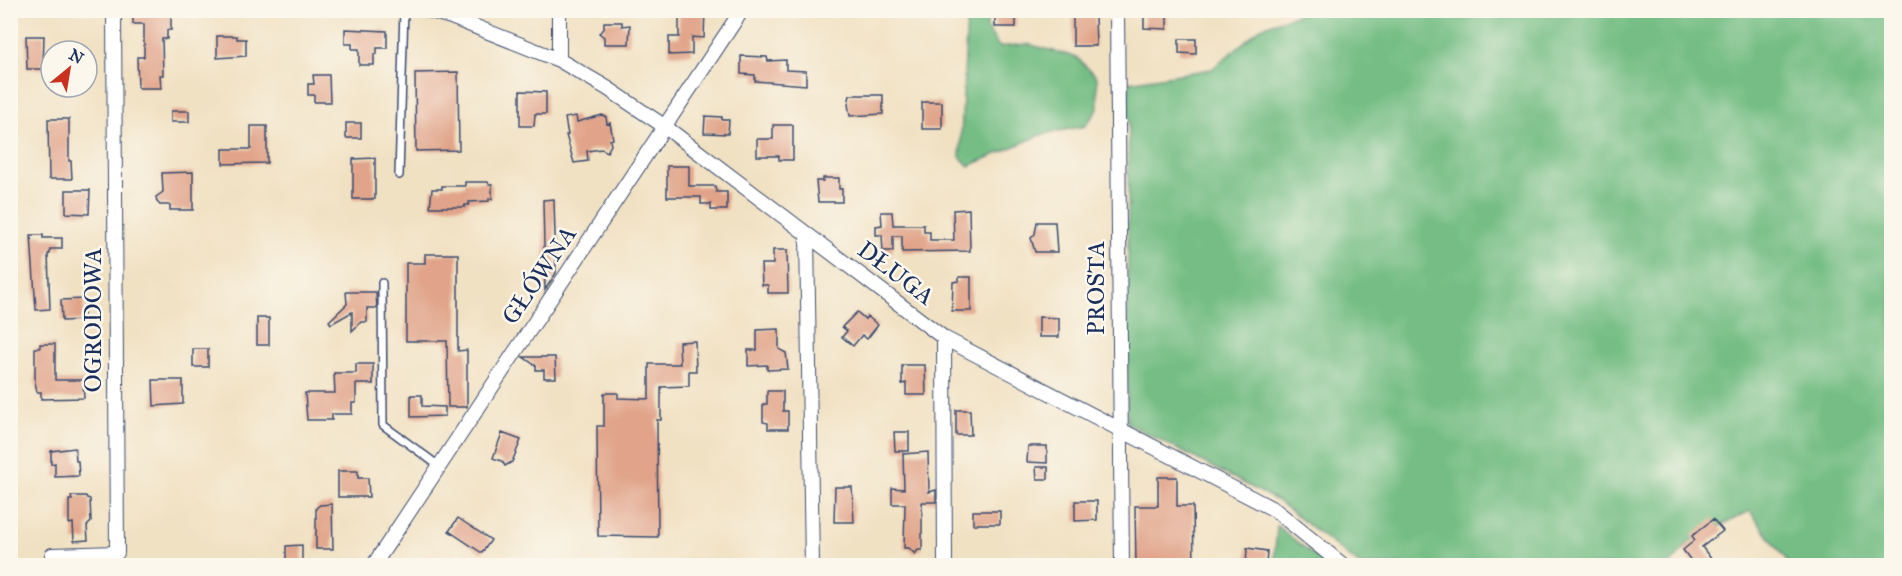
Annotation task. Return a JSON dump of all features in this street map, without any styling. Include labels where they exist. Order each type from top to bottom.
[{"type":"street","name":"OGRODOWA","points":[[53,566],[52,555],[117,553],[114,10]]},
{"type":"street","name":"DŁUGA","points":[[428,10],[559,60],[607,88],[664,126],[944,338],[1275,510],[1344,566]]},
{"type":"street","points":[[559,10],[559,60]]},
{"type":"street","name":"PROSTA","points":[[1117,10],[1122,566]]},
{"type":"street","name":"GŁÓWNA","points":[[373,566],[740,12]]},
{"type":"street","points":[[807,234],[812,566]]},
{"type":"street","points":[[944,338],[945,566]]},
{"type":"lane","points":[[399,175],[404,10]]},
{"type":"lane","points":[[382,283],[383,425],[439,466]]},
{"type":"green space","points":[[1307,11],[1891,11],[1891,565],[1790,565],[1750,511],[1691,540],[1670,565],[1360,565],[1276,500],[1127,423],[1129,82],[1212,69],[1262,27]]},
{"type":"green space","points":[[987,14],[987,28],[999,47],[1027,44],[1076,57],[1097,77],[1098,109],[1085,126],[1043,134],[969,166],[960,157],[967,15]]},
{"type":"green space","points":[[1277,526],[1325,564],[1328,565],[1274,565]]},
{"type":"building","points":[[679,10],[705,10],[704,38],[692,37],[692,54],[669,55],[669,37],[679,37]]},
{"type":"building","points":[[995,10],[1016,10],[1016,27],[995,27]]},
{"type":"building","points":[[1144,10],[1167,10],[1167,29],[1144,28]]},
{"type":"building","points":[[133,12],[171,12],[171,30],[167,30],[167,39],[162,39],[161,88],[138,88],[137,57],[144,57],[144,24],[133,24]]},
{"type":"building","points":[[1073,17],[1095,17],[1096,46],[1073,46]]},
{"type":"building","points":[[604,22],[622,22],[622,26],[630,25],[629,44],[604,44],[604,37],[599,33],[604,29]]},
{"type":"building","points":[[345,29],[387,31],[387,48],[377,48],[377,54],[374,54],[374,65],[359,65],[359,49],[352,49],[352,44],[345,44]]},
{"type":"building","points":[[26,36],[44,36],[44,39],[39,39],[39,69],[27,69]]},
{"type":"building","points":[[217,36],[237,36],[237,39],[246,39],[246,56],[217,58]]},
{"type":"building","points":[[1179,39],[1196,39],[1196,54],[1179,53]]},
{"type":"building","points":[[741,56],[767,57],[768,61],[786,60],[786,70],[806,71],[806,85],[755,81],[755,75],[741,74]]},
{"type":"building","points":[[458,72],[459,150],[416,151],[415,73]]},
{"type":"building","points":[[313,75],[329,75],[330,102],[314,102],[314,95],[308,95],[308,84],[314,84]]},
{"type":"building","points":[[520,91],[546,92],[546,114],[535,114],[534,126],[520,126]]},
{"type":"building","points":[[850,95],[883,95],[883,114],[850,116],[848,104]]},
{"type":"building","points":[[922,102],[942,102],[942,129],[922,129]]},
{"type":"building","points":[[171,111],[189,111],[189,122],[171,122]]},
{"type":"building","points":[[602,115],[606,117],[607,124],[610,123],[613,139],[610,140],[611,145],[607,152],[602,149],[587,151],[588,161],[574,163],[566,135],[568,135],[565,118],[576,116],[577,122]]},
{"type":"building","points":[[705,116],[722,117],[722,120],[729,120],[728,134],[704,133]]},
{"type":"building","points":[[48,119],[69,119],[69,161],[71,161],[72,179],[49,179]]},
{"type":"building","points":[[346,123],[361,123],[361,138],[346,138]]},
{"type":"building","points":[[773,125],[793,125],[793,160],[779,160],[779,156],[757,156],[757,139],[773,139]]},
{"type":"building","points":[[251,126],[267,126],[267,163],[223,164],[223,149],[251,149]]},
{"type":"building","points":[[375,158],[375,199],[353,199],[353,159]]},
{"type":"building","points":[[667,166],[689,166],[689,186],[715,186],[716,192],[727,192],[727,210],[711,210],[711,204],[701,204],[701,197],[667,197]]},
{"type":"building","points":[[193,172],[193,210],[170,210],[170,205],[160,205],[157,202],[156,197],[163,192],[162,173]]},
{"type":"building","points":[[823,178],[839,178],[842,202],[818,202],[816,181],[823,181]]},
{"type":"building","points":[[465,182],[492,184],[492,199],[469,202],[469,205],[465,207],[430,207],[432,189],[442,189],[442,186],[465,186]]},
{"type":"building","points":[[66,190],[90,190],[89,214],[66,213]]},
{"type":"building","points":[[554,199],[556,273],[545,290],[543,200]]},
{"type":"building","points":[[969,209],[970,251],[902,252],[902,236],[893,236],[893,251],[883,251],[882,235],[876,235],[876,226],[882,225],[881,212],[892,212],[893,225],[924,225],[924,232],[930,232],[930,240],[954,240],[953,210]]},
{"type":"building","points":[[1037,222],[1055,222],[1057,252],[1035,252],[1031,238],[1035,234]]},
{"type":"building","points":[[31,235],[43,235],[43,238],[62,238],[62,249],[50,249],[50,254],[48,254],[50,309],[36,310]]},
{"type":"building","points":[[773,250],[787,250],[788,293],[768,293],[768,285],[762,285],[761,264],[773,264]]},
{"type":"building","points":[[425,254],[458,254],[458,351],[467,350],[467,407],[448,407],[447,341],[406,341],[406,263],[425,263]]},
{"type":"building","points":[[959,277],[971,277],[971,311],[952,311],[953,282],[959,281]]},
{"type":"building","points":[[346,292],[376,292],[377,308],[367,308],[367,322],[361,322],[352,331],[352,312],[331,324],[329,321],[347,304]]},
{"type":"building","points":[[84,299],[84,320],[62,321],[61,300]]},
{"type":"building","points":[[857,312],[865,319],[867,316],[878,325],[867,339],[862,335],[853,346],[842,337],[847,331],[842,327]]},
{"type":"building","points":[[1039,317],[1059,318],[1059,337],[1039,337]]},
{"type":"building","points":[[257,318],[269,318],[269,345],[257,345]]},
{"type":"building","points":[[779,329],[779,349],[786,353],[788,369],[767,370],[767,365],[748,366],[748,350],[757,350],[757,330]]},
{"type":"building","points":[[695,341],[696,371],[689,371],[689,386],[661,387],[661,420],[657,420],[658,537],[598,536],[597,426],[604,426],[604,393],[618,393],[618,398],[649,399],[649,364],[680,364],[679,342]]},
{"type":"building","points":[[40,344],[55,344],[55,380],[83,380],[84,398],[41,399],[41,392],[37,392],[35,382],[35,348],[40,348]]},
{"type":"building","points":[[193,349],[208,349],[208,367],[193,367]]},
{"type":"building","points":[[523,357],[555,357],[556,378],[544,378],[544,370],[536,370],[536,366]]},
{"type":"building","points":[[356,364],[373,364],[373,384],[356,384],[356,403],[352,403],[352,414],[332,414],[332,420],[307,420],[305,393],[335,393],[334,373],[356,373]]},
{"type":"building","points":[[902,365],[925,365],[926,395],[906,395],[906,383],[902,384]]},
{"type":"building","points":[[153,380],[183,380],[183,404],[154,406]]},
{"type":"building","points":[[767,391],[783,391],[783,411],[788,411],[788,429],[768,429],[768,423],[763,422],[763,404],[767,404]]},
{"type":"building","points":[[411,395],[422,395],[422,406],[445,407],[445,416],[411,417]]},
{"type":"building","points":[[956,410],[970,410],[971,435],[956,435]]},
{"type":"building","points":[[894,432],[909,432],[909,451],[895,451]]},
{"type":"building","points":[[502,433],[521,440],[512,462],[505,466],[502,461],[493,458]]},
{"type":"building","points":[[1028,446],[1047,446],[1047,463],[1027,462]]},
{"type":"building","points":[[75,448],[79,476],[55,477],[55,463],[51,464],[51,451]]},
{"type":"building","points":[[928,452],[929,492],[936,490],[936,502],[922,502],[922,550],[918,550],[915,554],[909,548],[904,548],[905,504],[892,504],[892,488],[904,489],[903,454]]},
{"type":"building","points":[[1036,467],[1048,467],[1048,479],[1037,479]]},
{"type":"building","points":[[338,471],[358,471],[358,478],[368,478],[369,497],[338,497]]},
{"type":"building","points":[[1158,477],[1177,477],[1177,506],[1193,506],[1194,566],[1136,566],[1135,506],[1158,506]]},
{"type":"building","points":[[835,487],[852,487],[854,522],[834,522]]},
{"type":"building","points":[[71,496],[86,496],[90,499],[91,522],[87,526],[88,540],[74,541],[73,523],[69,524]]},
{"type":"building","points":[[1075,501],[1097,501],[1097,520],[1075,521]]},
{"type":"building","points":[[332,504],[333,549],[316,549],[316,508],[320,505]]},
{"type":"building","points":[[973,511],[1000,511],[1000,524],[973,524]]},
{"type":"building","points":[[458,518],[491,540],[482,553],[449,531]]},
{"type":"building","points":[[1713,519],[1723,531],[1702,547],[1712,560],[1705,566],[1695,566],[1683,550],[1695,540],[1692,536]]},
{"type":"building","points":[[302,545],[302,563],[286,563],[286,546]]},
{"type":"building","points":[[1247,548],[1267,551],[1266,566],[1246,566]]}]
